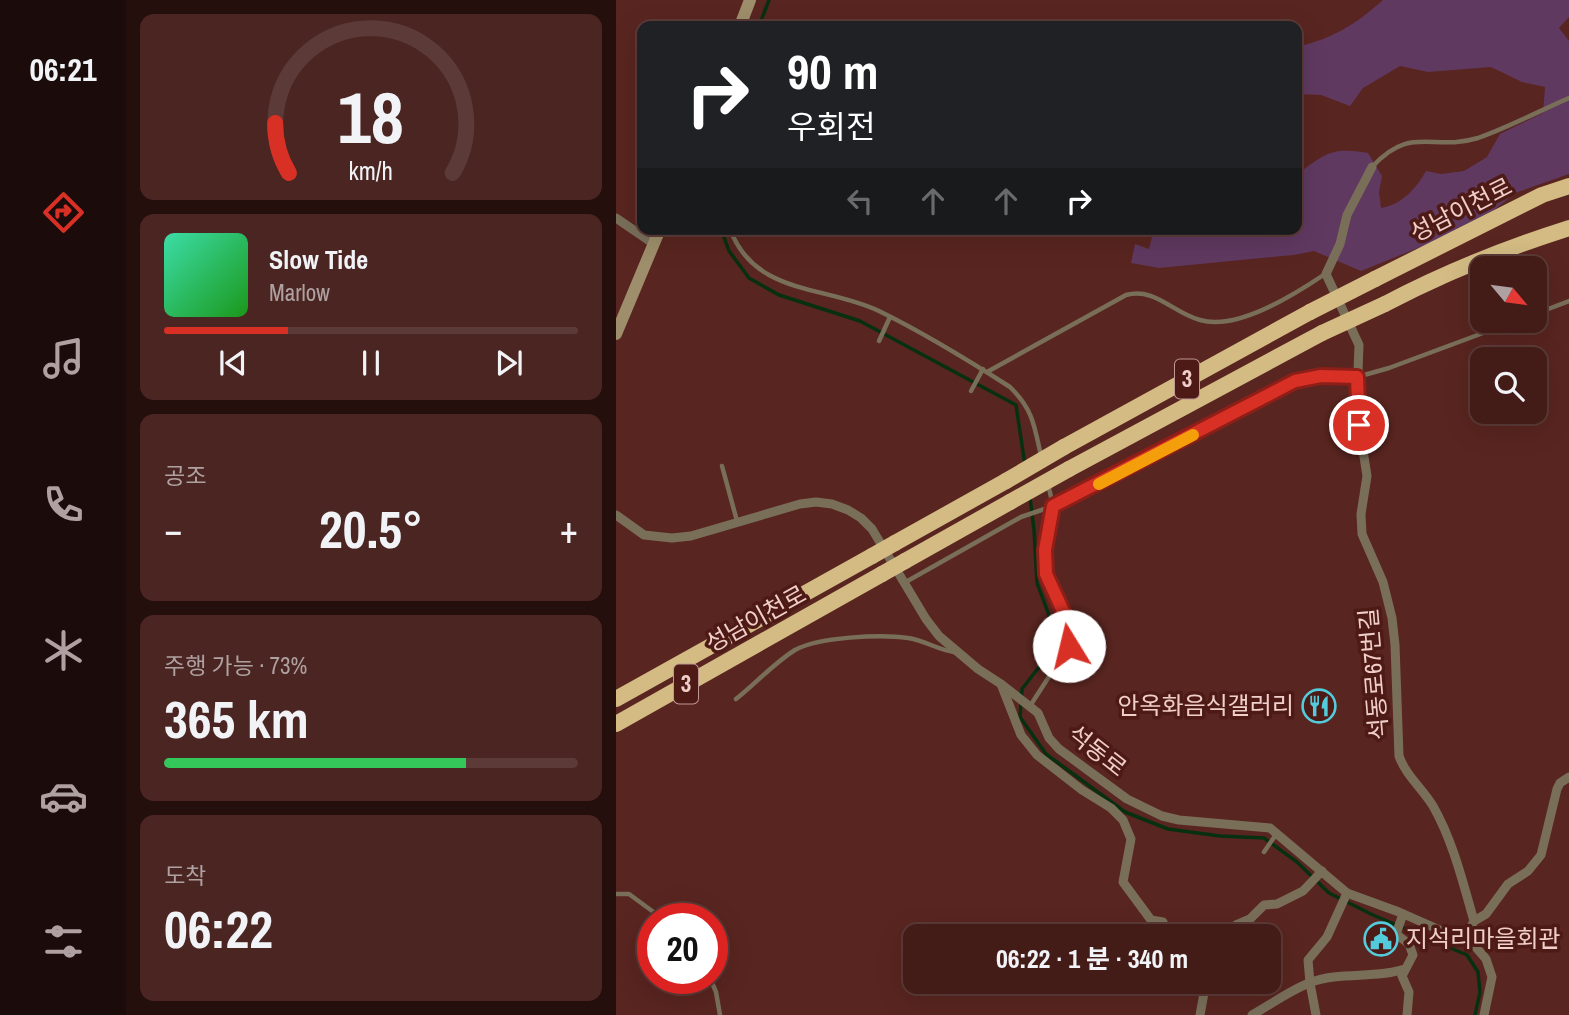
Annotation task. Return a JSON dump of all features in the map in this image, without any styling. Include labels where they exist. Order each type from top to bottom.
[{"type":"highway","name":"성남이천로","points":[[616,699],[1063,447],[1310,312],[1542,195],[1569,186]]},
{"type":"highway","name":"성남이천로","points":[[616,723],[1069,469],[1322,333],[1419,286],[1520,243],[1569,228]]},
{"type":"street","points":[[742,21],[750,0]]},
{"type":"street","points":[[1325,274],[1340,244],[1347,215],[1372,167]]},
{"type":"street","points":[[616,218],[637,232]]},
{"type":"street","points":[[641,235],[654,244]]},
{"type":"street","points":[[616,334],[658,235]]},
{"type":"street","name":"석동로67번길","points":[[1325,274],[1359,345],[1359,425],[1367,476],[1362,534],[1383,582],[1392,618],[1399,756],[1403,767],[1434,808],[1459,868],[1474,921]]},
{"type":"street","name":"석동로","points":[[616,515],[644,535],[657,538],[691,536],[737,521],[816,502],[848,510],[872,529],[932,627],[958,652],[1038,713],[1049,738],[1059,749],[1127,799],[1162,816],[1206,824],[1261,825],[1270,828],[1321,873],[1344,899],[1474,944],[1490,967],[1491,989],[1484,1015]]},
{"type":"street","points":[[1001,684],[1021,735],[1037,755],[1082,790],[1111,808],[1123,820],[1131,839],[1123,882],[1151,920],[1164,924]]},
{"type":"street","points":[[1464,940],[1474,921],[1486,914],[1508,884],[1528,871],[1541,855],[1557,789],[1560,783],[1569,777]]},
{"type":"street","points":[[1238,924],[1250,919],[1264,905],[1284,901],[1303,891],[1321,873]]},
{"type":"street","points":[[1316,1015],[1308,960],[1327,937],[1344,899]]},
{"type":"street","points":[[1402,917],[1396,934],[1409,944],[1413,955],[1402,976],[1409,992],[1407,1015]]},
{"type":"street","points":[[1252,1015],[1310,983],[1405,969]]},
{"type":"street","points":[[1200,1015],[1204,994]]},
{"type":"lane","points":[[1372,167],[1385,152],[1408,141],[1459,143],[1481,137],[1569,98]]},
{"type":"lane","points":[[733,235],[744,257],[764,273],[788,285],[840,297],[877,310],[889,320],[1010,387],[1026,402],[1043,463]]},
{"type":"lane","points":[[972,389],[983,372],[1126,295],[1150,293],[1199,320],[1223,323],[1242,319],[1325,274]]},
{"type":"lane","points":[[1547,310],[1569,302]]},
{"type":"lane","points":[[879,340],[889,320]]},
{"type":"lane","points":[[904,583],[1021,517],[1047,509],[1295,381],[1321,376],[1357,377],[1483,333]]},
{"type":"lane","points":[[722,466],[737,521]]},
{"type":"lane","points":[[1029,706],[1069,646],[1070,635],[1068,622],[1046,574],[1045,550],[1053,506],[1046,476]]},
{"type":"lane","points":[[736,699],[794,651],[810,643],[884,635],[912,638],[941,650],[958,652]]},
{"type":"lane","points":[[1266,850],[1275,835]]},
{"type":"lane","points":[[616,894],[629,894],[641,903]]},
{"type":"lane","points":[[716,994],[720,1015]]},
{"type":"shaded area","points":[[1383,0],[1569,0],[1569,17],[1559,28],[1569,41],[1569,174],[1515,193],[1489,214],[1455,233],[1361,271],[1314,251],[1159,268],[1131,263],[1135,244],[1149,249],[1152,235],[1302,235],[1302,171],[1322,157],[1337,152],[1368,153],[1382,176],[1379,192],[1381,208],[1388,206],[1407,195],[1426,171],[1441,174],[1464,171],[1487,157],[1500,134],[1543,113],[1545,87],[1522,82],[1491,67],[1428,72],[1400,66],[1363,88],[1350,106],[1321,95],[1302,94],[1302,45],[1343,30]]},
{"type":"waterway","points":[[761,21],[769,0]]},
{"type":"waterway","points":[[723,235],[729,251],[749,278],[779,295],[860,321],[1016,405],[1025,465]]},
{"type":"waterway","points":[[1030,497],[1037,583],[1058,639],[1022,689],[1020,717],[1046,754],[1125,812],[1168,829],[1220,836],[1264,838],[1297,862],[1329,893],[1467,955],[1478,972],[1480,992],[1475,1015]]},
{"type":"slow traffic","points":[[1099,484],[1193,435]]},
{"type":"place","name":"안옥화음식갤러리","points":[[1319,706]]},
{"type":"place","name":"지석리마을회관","points":[[1381,939]]},
{"type":"route","points":[[1069,646],[1068,622],[1046,574],[1045,550],[1053,506],[1295,381],[1321,376],[1357,377],[1359,425]]}]
